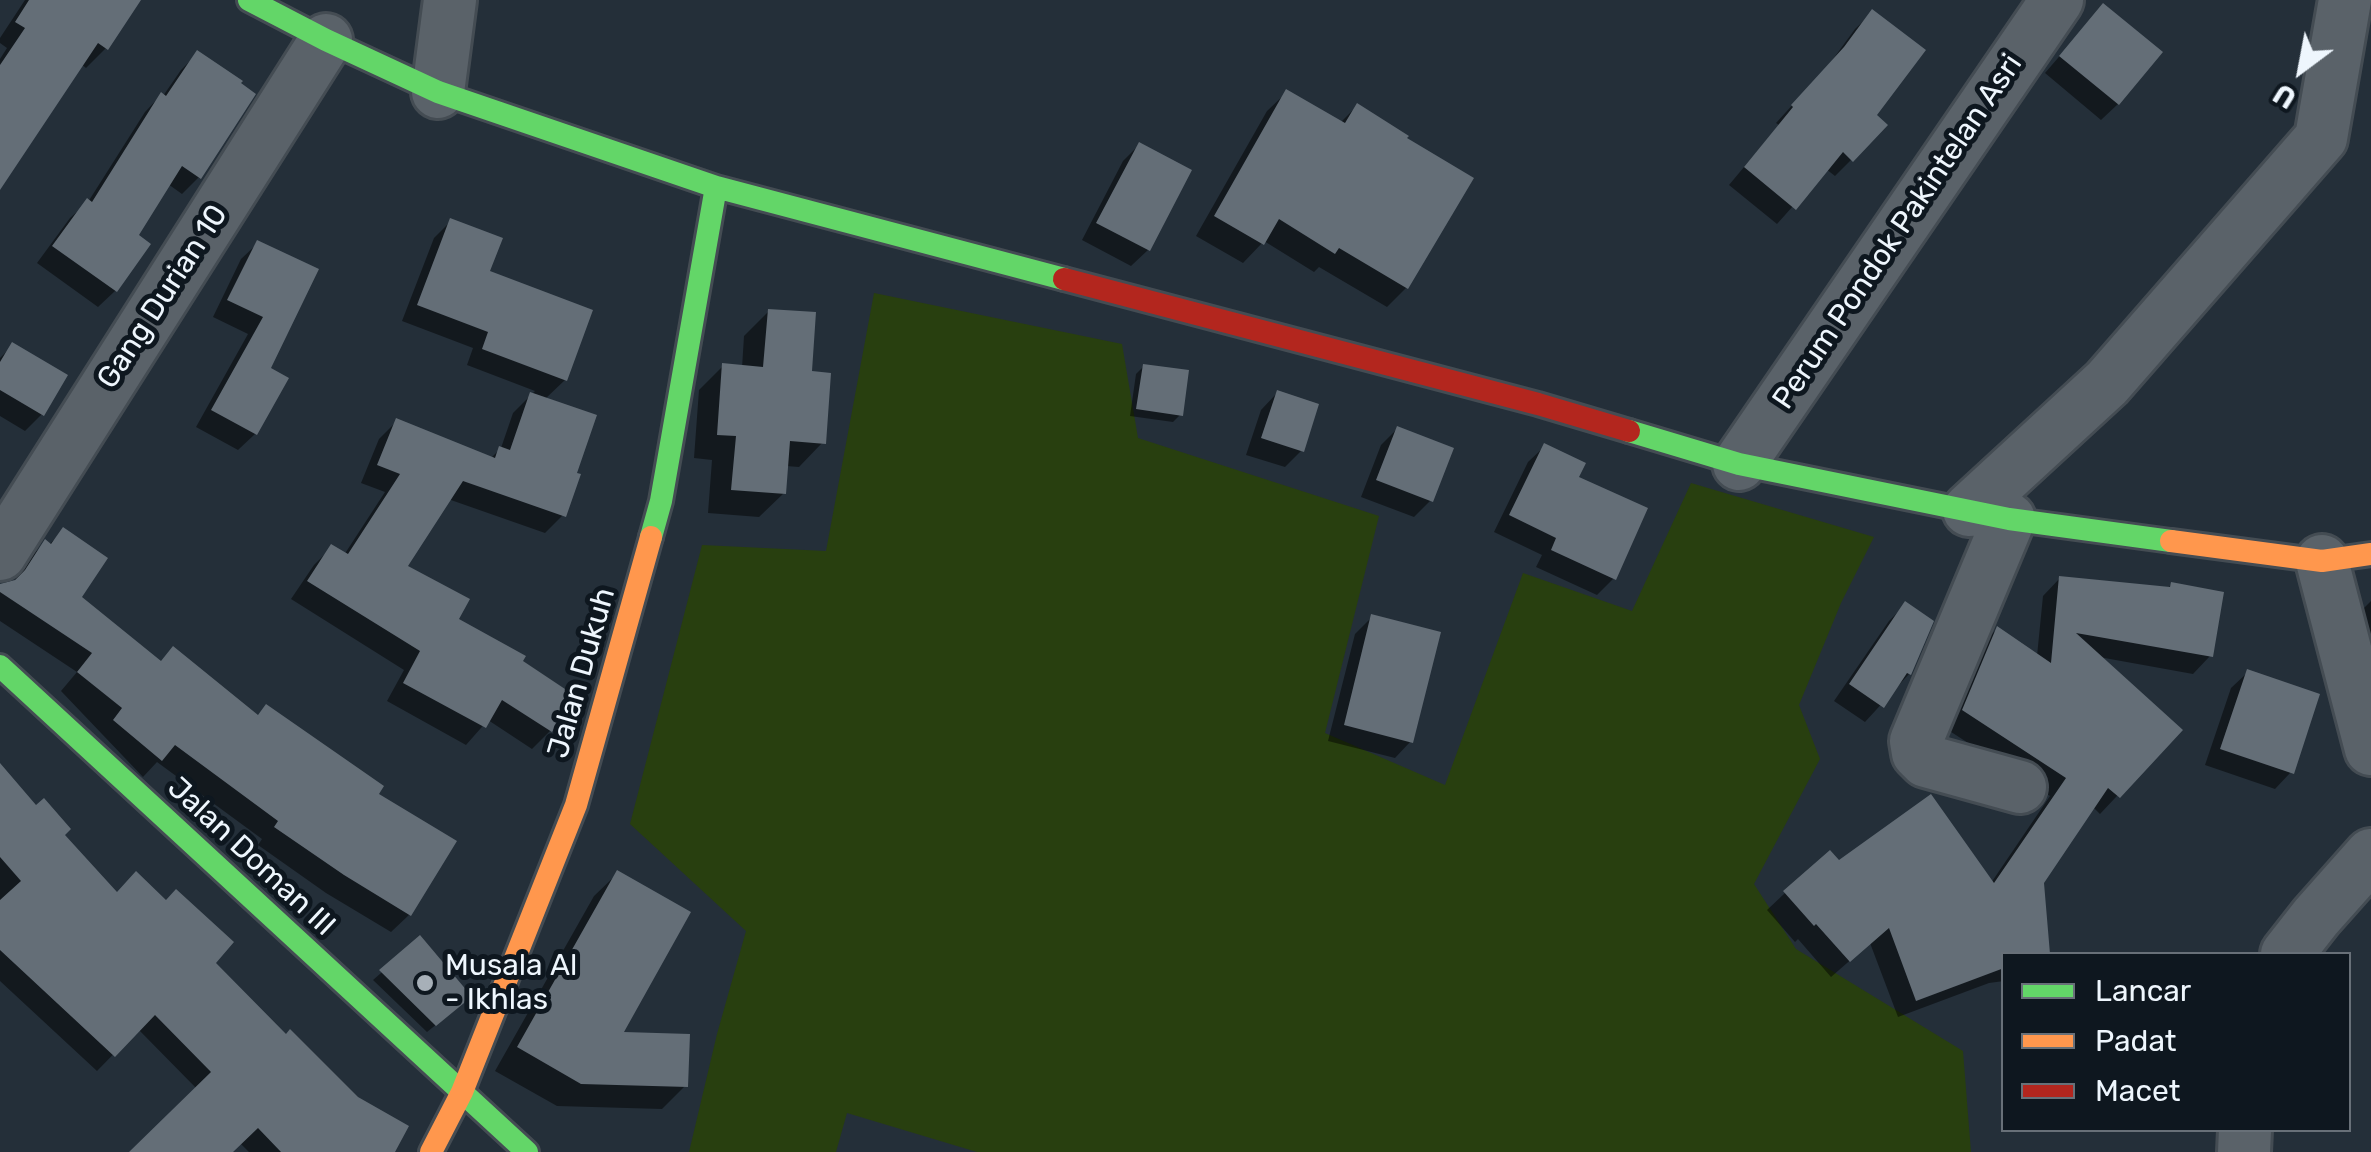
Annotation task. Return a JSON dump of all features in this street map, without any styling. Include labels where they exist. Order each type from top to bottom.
[{"type":"street","points":[[249,0],[438,92],[716,186],[1538,404],[1740,464],[1989,515],[2346,557],[2371,749]]},
{"type":"street","points":[[438,92],[450,0]]},
{"type":"street","name":"Perum Pondok Pakintelan Asri","points":[[1740,464],[2057,0]]},
{"type":"street","points":[[2020,786],[1926,761],[1918,753],[1916,740],[1989,515],[2321,138],[2345,0]]},
{"type":"street","name":"Gang Durian 10","points":[[0,554],[326,40]]},
{"type":"street","name":"Jalan Dukuh","points":[[431,1152],[462,1092],[576,805],[661,501],[716,186]]},
{"type":"street","name":"Jalan Doman III","points":[[0,666],[527,1152]]},
{"type":"street","points":[[2288,952],[2371,855]]},
{"type":"green space","points":[[874,293],[1122,344],[1138,438],[1379,516],[1325,733],[1445,785],[1523,573],[1632,611],[1691,483],[1874,537],[1841,603],[1799,705],[1820,759],[1754,884],[1796,949],[1963,1051],[1971,1152],[977,1152],[847,1113],[836,1152],[689,1152],[746,931],[630,824],[702,545],[826,551]]},
{"type":"building","points":[[29,0],[141,0],[108,50],[98,43],[0,190],[0,65],[25,28],[15,22]]},
{"type":"building","points":[[2103,3],[2163,52],[2119,105],[2059,56]]},
{"type":"building","points":[[1872,9],[1926,50],[1877,115],[1888,125],[1853,162],[1843,152],[1796,210],[1744,167]]},
{"type":"building","points":[[197,50],[256,94],[201,179],[182,166],[139,235],[151,244],[117,292],[52,246],[87,198],[92,202],[161,92],[166,96]]},
{"type":"building","points":[[1286,89],[1345,123],[1357,103],[1474,178],[1408,289],[1339,248],[1335,254],[1279,219],[1264,245],[1214,216]]},
{"type":"building","points":[[1139,142],[1192,170],[1150,251],[1096,223]]},
{"type":"building","points":[[450,218],[503,238],[490,271],[593,310],[567,381],[482,349],[488,332],[417,305]]},
{"type":"building","points":[[257,240],[319,269],[271,368],[289,378],[257,435],[211,410],[263,317],[227,300]]},
{"type":"building","points":[[768,309],[816,312],[812,371],[831,373],[826,444],[790,441],[786,494],[731,490],[736,436],[717,435],[722,363],[763,367]]},
{"type":"building","points":[[12,342],[68,375],[44,416],[0,390],[0,362]]},
{"type":"building","points":[[1143,364],[1189,370],[1183,416],[1136,409]]},
{"type":"building","points":[[1277,390],[1319,404],[1304,452],[1261,438]]},
{"type":"building","points":[[530,392],[597,415],[566,517],[463,481],[408,566],[470,599],[459,619],[526,656],[523,661],[574,695],[552,732],[502,700],[486,728],[403,683],[420,651],[307,581],[331,544],[348,554],[400,474],[377,465],[396,418],[495,458],[499,446],[510,450]]},
{"type":"building","points":[[1397,426],[1454,448],[1433,502],[1376,480]]},
{"type":"building","points":[[1544,443],[1586,463],[1579,477],[1648,508],[1616,580],[1551,550],[1556,538],[1509,515]]},
{"type":"building","points":[[63,527],[108,558],[82,597],[161,661],[173,646],[258,715],[266,704],[384,786],[379,794],[457,841],[411,916],[274,827],[278,821],[175,745],[162,761],[113,720],[122,708],[77,672],[92,653],[0,592],[0,584],[15,580],[45,539],[51,544]]},
{"type":"building","points":[[2059,576],[2170,587],[2171,582],[2224,592],[2213,657],[2076,633],[2183,730],[2120,798],[2108,788],[2044,883],[2050,952],[2001,952],[2001,969],[1916,1001],[1889,928],[1850,962],[1783,891],[1830,850],[1839,860],[1931,794],[1994,883],[2066,778],[1962,710],[1997,626],[2051,663]]},
{"type":"building","points":[[1905,601],[1934,621],[1911,675],[1907,673],[1884,708],[1849,684]]},
{"type":"building","points":[[1371,614],[1441,632],[1413,743],[1344,725]]},
{"type":"building","points":[[2247,669],[2320,694],[2294,774],[2220,749]]},
{"type":"building","points":[[0,763],[36,805],[44,798],[71,829],[65,835],[117,892],[136,871],[166,900],[176,889],[234,942],[216,963],[286,1034],[290,1029],[358,1097],[409,1126],[395,1152],[281,1152],[258,1128],[233,1152],[129,1152],[211,1072],[155,1015],[115,1057],[0,950],[0,900],[21,881],[0,857]]},
{"type":"building","points":[[617,870],[691,912],[624,1032],[690,1034],[688,1087],[581,1084],[517,1047]]},
{"type":"building","name":"Musala Al - Ikhlas","points":[[420,935],[468,992],[464,1003],[436,1026],[379,970]]},
{"type":"traffic: fast","points":[[249,0],[438,92],[716,187],[1064,279]]},
{"type":"traffic: fast","points":[[651,537],[661,501],[716,187]]},
{"type":"traffic: fast","points":[[1629,431],[1739,464],[2009,519],[2171,541]]},
{"type":"traffic: fast","points":[[0,666],[527,1152]]},
{"type":"traffic: slow","points":[[431,1152],[462,1092],[576,805],[651,537]]},
{"type":"traffic: slow","points":[[2171,541],[2322,561],[2371,554]]},
{"type":"traffic: jam","points":[[1064,279],[1629,431]]},
{"type":"place","name":"Musala Al - Ikhlas","points":[[425,983]]}]
